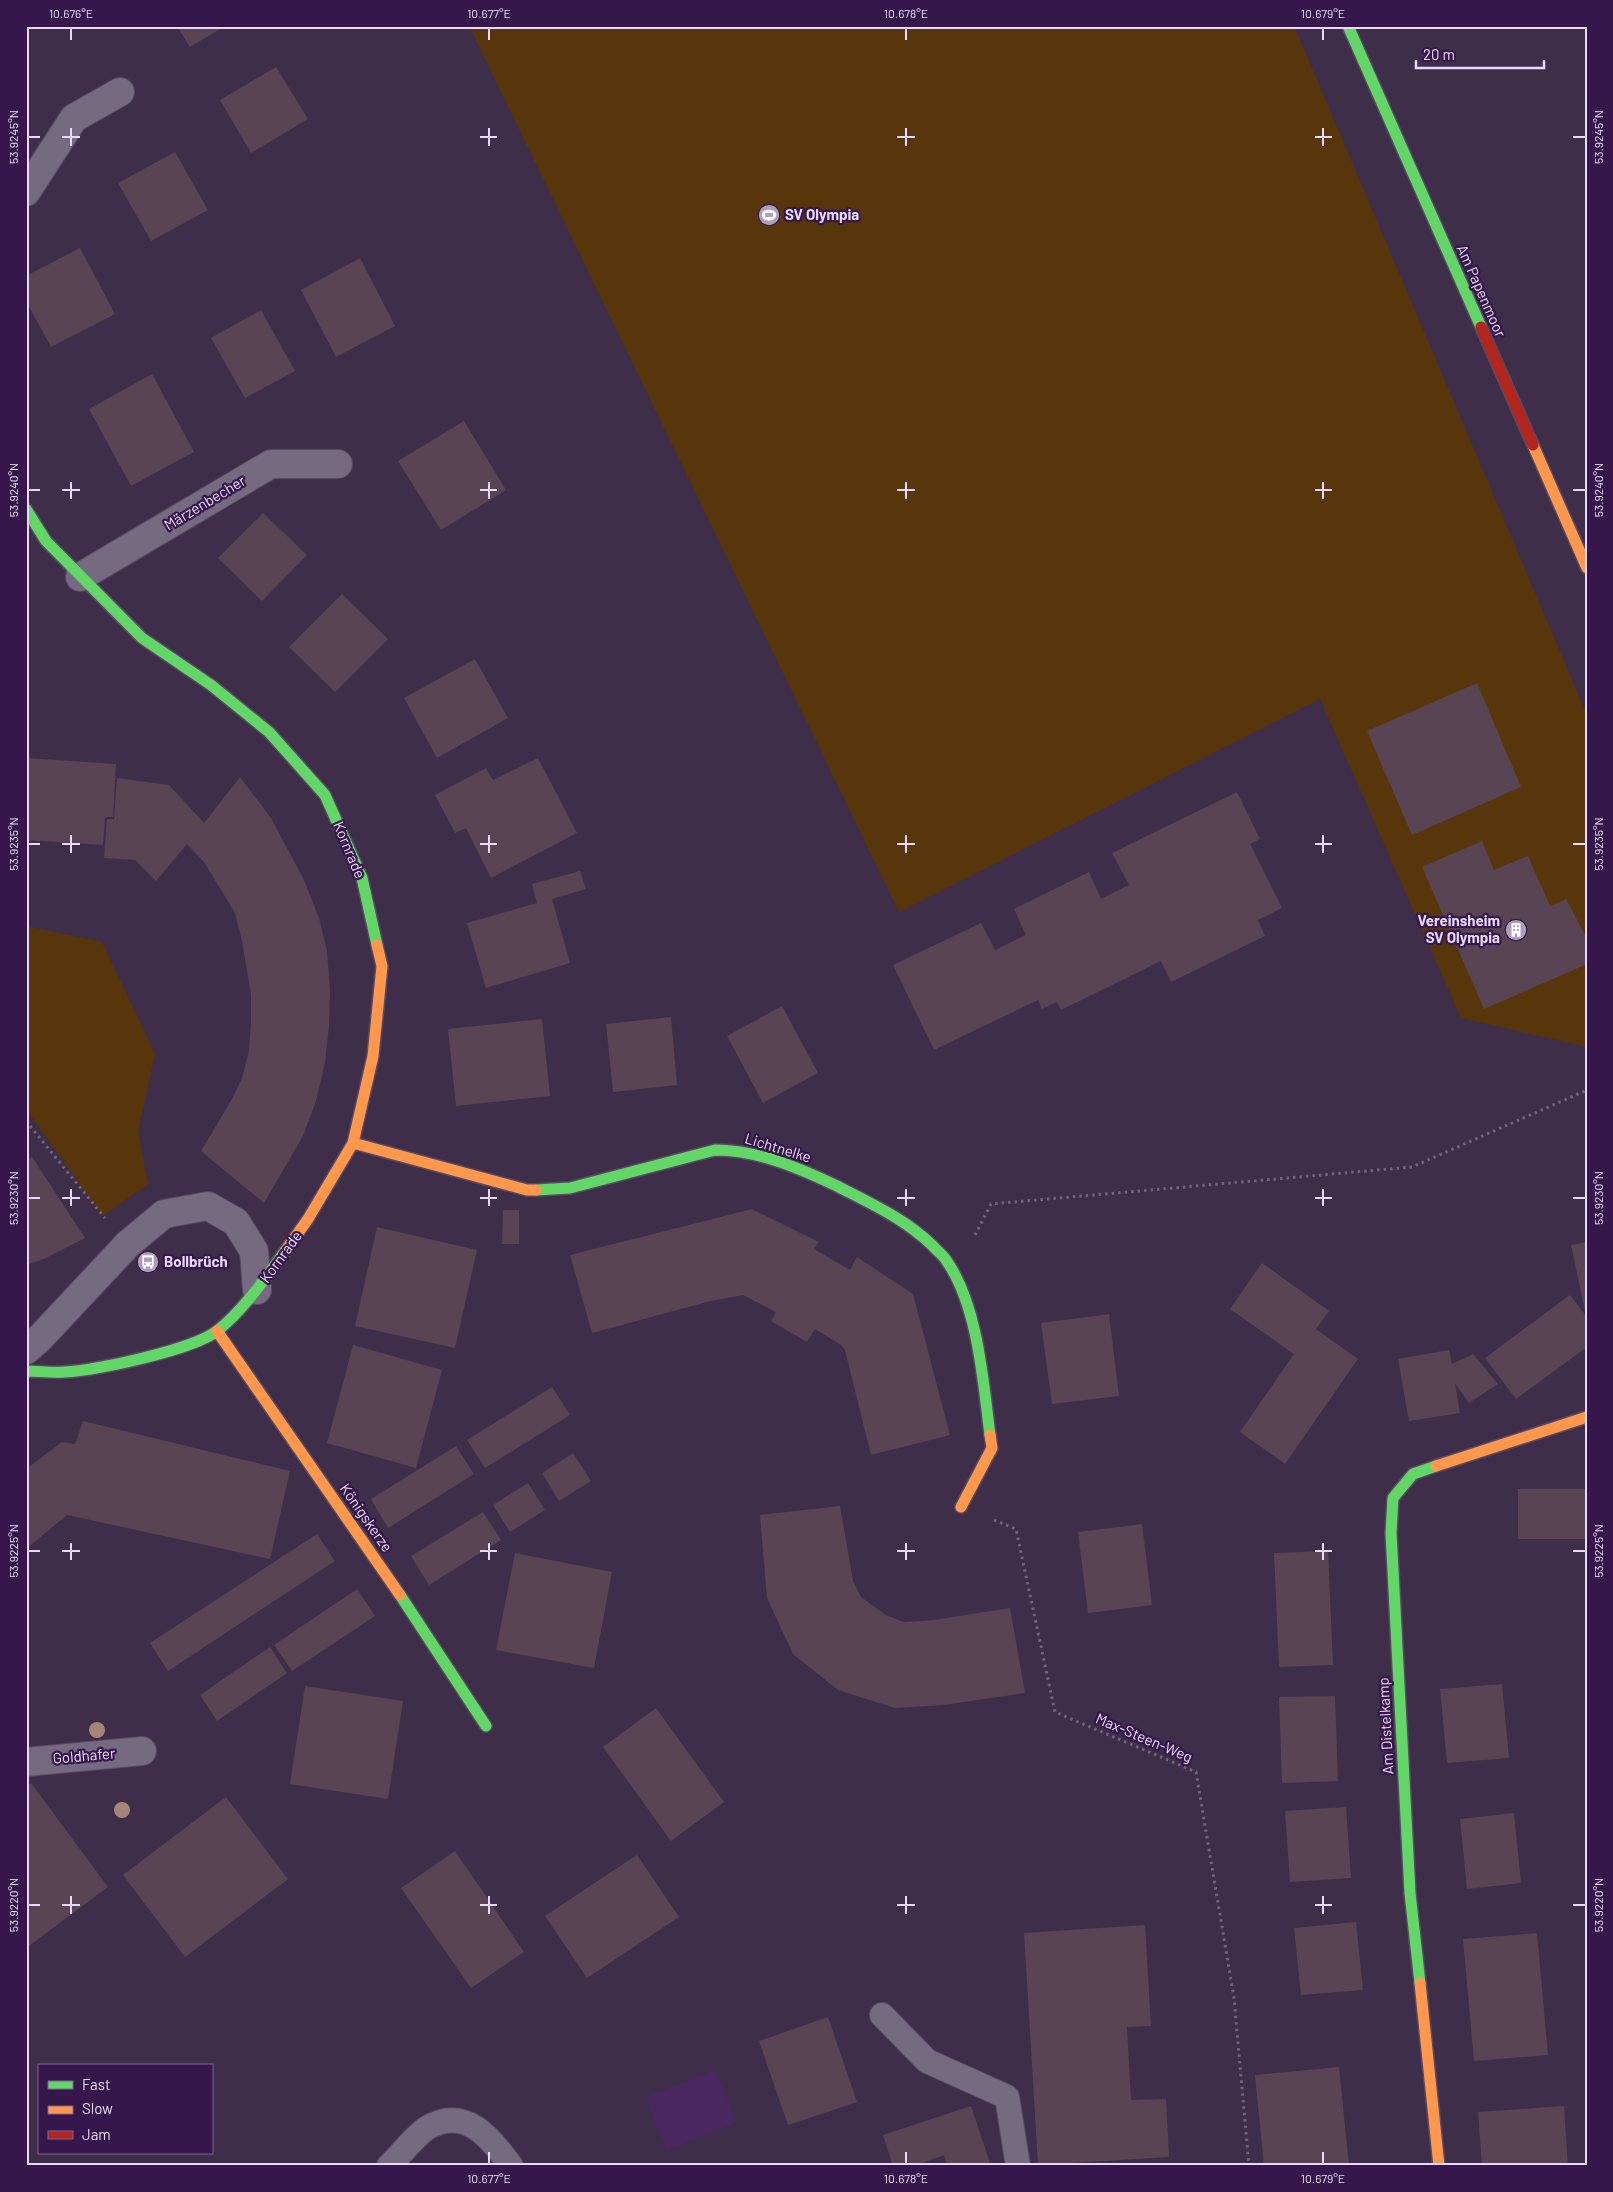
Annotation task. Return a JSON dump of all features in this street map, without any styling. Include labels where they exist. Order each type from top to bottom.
[{"type":"street","name":"Am Papenmoor","points":[[1348,26],[1587,568]]},
{"type":"street","points":[[26,192],[74,118],[120,92]]},
{"type":"street","name":"Märzenbecher","points":[[80,577],[271,464],[338,464]]},
{"type":"street","name":"Kornrade","points":[[26,509],[46,541],[142,638],[211,685],[269,732],[325,794],[362,878],[382,966],[372,1056],[353,1142],[308,1219],[257,1290],[217,1331],[187,1346],[112,1364],[64,1372],[26,1371]]},
{"type":"street","name":"Lichtnelke","points":[[353,1142],[527,1190],[570,1188],[715,1150],[733,1150],[796,1166],[891,1212],[918,1232],[946,1259],[966,1297],[982,1373],[992,1448],[961,1507]]},
{"type":"street","name":"Kornrade","points":[[26,1350],[40,1338],[128,1244],[164,1214],[208,1206],[236,1222],[254,1251],[257,1290]]},
{"type":"street","name":"Königskerze","points":[[217,1331],[377,1560],[486,1726]]},
{"type":"street","name":"Am Distelkamp","points":[[1438,2166],[1410,1893],[1391,1533],[1393,1498],[1413,1474],[1587,1416]]},
{"type":"street","name":"Goldhafer","points":[[26,1762],[142,1751]]},
{"type":"lane","points":[[882,2014],[927,2061],[1007,2097],[1018,2166]]},
{"type":"lane","points":[[389,2166],[427,2128],[452,2120],[469,2124],[484,2133],[497,2146],[511,2166]]},
{"type":"path","points":[[946,1259],[972,1240],[991,1204],[1412,1167],[1587,1090]]},
{"type":"path","points":[[26,1121],[128,1244]]},
{"type":"path","name":"Max-Steen-Weg","points":[[961,1507],[1016,1529],[1055,1712],[1196,1772],[1234,1998],[1249,2166]]},
{"type":"shaded area","points":[[469,26],[1294,26],[1587,715],[1587,1047],[1461,1018],[1320,699],[899,912]]},
{"type":"shaded area","points":[[26,926],[102,942],[155,1054],[138,1131],[148,1184],[103,1216],[26,1109]]},
{"type":"shaded area","points":[[716,2070],[737,2123],[666,2150],[646,2097]]},
{"type":"building","points":[[177,26],[225,26],[190,47]]},
{"type":"building","points":[[276,67],[308,119],[251,153],[220,100]]},
{"type":"building","points":[[175,152],[208,210],[151,241],[118,183]]},
{"type":"building","points":[[80,248],[115,314],[51,347],[26,301],[26,276]]},
{"type":"building","points":[[360,258],[395,326],[336,357],[301,290]]},
{"type":"building","points":[[261,310],[295,371],[245,398],[211,338]]},
{"type":"building","points":[[152,374],[194,452],[131,486],[89,409]]},
{"type":"building","points":[[464,421],[506,490],[441,530],[398,461]]},
{"type":"building","points":[[263,513],[307,555],[262,601],[218,558]]},
{"type":"building","points":[[342,594],[388,639],[335,692],[289,647]]},
{"type":"building","points":[[475,659],[508,718],[437,758],[404,698]]},
{"type":"building","points":[[1477,683],[1521,787],[1412,835],[1367,731]]},
{"type":"building","points":[[26,758],[116,764],[113,817],[105,817],[103,845],[26,840]]},
{"type":"building","points":[[538,758],[577,833],[491,878],[466,828],[455,833],[435,795],[486,768],[493,780]]},
{"type":"building","points":[[240,777],[271,818],[304,880],[319,918],[327,951],[330,990],[325,1063],[316,1101],[303,1136],[264,1203],[201,1151],[232,1099],[242,1078],[249,1051],[251,995],[242,941],[235,913],[204,862],[187,844],[156,881],[135,860],[104,858],[107,819],[114,819],[117,778],[169,785],[204,823]]},
{"type":"building","points":[[1237,792],[1260,839],[1250,844],[1282,908],[1258,920],[1265,936],[1171,982],[1161,961],[1061,1010],[1057,1002],[1042,1009],[1038,1000],[934,1050],[893,965],[981,923],[995,950],[1026,935],[1014,909],[1089,872],[1101,899],[1129,885],[1112,853]]},
{"type":"building","name":"Vereinsheim SV Olympia","points":[[1482,841],[1494,870],[1528,856],[1550,906],[1566,899],[1587,939],[1587,964],[1484,1009],[1422,867]]},
{"type":"building","points":[[580,871],[586,889],[552,899],[570,963],[486,988],[467,923],[537,903],[532,884]]},
{"type":"building","points":[[782,1006],[818,1073],[763,1103],[727,1036]]},
{"type":"building","points":[[671,1017],[677,1085],[613,1092],[606,1024]]},
{"type":"building","points":[[542,1019],[550,1096],[456,1106],[448,1029]]},
{"type":"building","points":[[32,1157],[85,1238],[44,1259],[26,1265],[26,1160]]},
{"type":"building","points":[[752,1209],[819,1242],[814,1249],[850,1270],[857,1257],[913,1294],[950,1435],[871,1455],[845,1350],[841,1345],[815,1329],[807,1342],[771,1321],[776,1312],[743,1295],[711,1301],[592,1333],[570,1255]]},
{"type":"building","points":[[503,1210],[519,1210],[519,1244],[502,1244]]},
{"type":"building","points":[[377,1227],[477,1250],[455,1348],[355,1326]]},
{"type":"building","points":[[1587,1242],[1587,1310],[1585,1311],[1571,1245]]},
{"type":"building","points":[[1262,1263],[1329,1311],[1316,1329],[1358,1359],[1285,1464],[1240,1432],[1294,1354],[1230,1309]]},
{"type":"building","points":[[1570,1295],[1587,1317],[1587,1347],[1516,1399],[1485,1358]]},
{"type":"building","points":[[1109,1314],[1119,1396],[1052,1404],[1041,1323]]},
{"type":"building","points":[[353,1345],[442,1370],[416,1468],[327,1443]]},
{"type":"building","points":[[1449,1350],[1452,1364],[1473,1354],[1498,1384],[1469,1403],[1455,1383],[1460,1413],[1409,1421],[1398,1359]]},
{"type":"building","points":[[552,1387],[570,1415],[485,1468],[467,1440]]},
{"type":"building","points":[[83,1421],[290,1471],[270,1559],[67,1515],[26,1549],[26,1469],[62,1442],[75,1444]]},
{"type":"building","points":[[456,1446],[474,1474],[388,1528],[371,1499]]},
{"type":"building","points":[[573,1453],[591,1481],[559,1501],[542,1473]]},
{"type":"building","points":[[528,1483],[545,1510],[510,1532],[493,1505]]},
{"type":"building","points":[[1518,1489],[1587,1489],[1587,1539],[1518,1539]]},
{"type":"building","points":[[840,1506],[853,1581],[861,1597],[886,1615],[904,1622],[934,1620],[1010,1608],[1025,1693],[944,1705],[895,1708],[838,1690],[793,1654],[767,1598],[760,1515]]},
{"type":"building","points":[[483,1512],[501,1540],[429,1585],[411,1556]]},
{"type":"building","points":[[1142,1524],[1152,1605],[1088,1613],[1078,1532]]},
{"type":"building","points":[[317,1534],[335,1561],[168,1671],[150,1643]]},
{"type":"building","points":[[1328,1551],[1333,1665],[1279,1667],[1274,1553]]},
{"type":"building","points":[[515,1553],[612,1572],[594,1668],[496,1650]]},
{"type":"building","points":[[357,1589],[375,1616],[292,1671],[274,1645]]},
{"type":"building","points":[[270,1647],[287,1673],[217,1721],[200,1695]]},
{"type":"building","points":[[1502,1684],[1509,1758],[1447,1763],[1440,1689]]},
{"type":"building","points":[[305,1686],[403,1701],[388,1799],[290,1784]]},
{"type":"building","points":[[1335,1696],[1338,1781],[1282,1783],[1279,1697]]},
{"type":"building","points":[[656,1708],[724,1802],[671,1841],[603,1747]]},
{"type":"building","points":[[31,1783],[108,1887],[26,1948],[26,1787]]},
{"type":"building","points":[[226,1797],[288,1879],[185,1957],[123,1875]]},
{"type":"building","points":[[1346,1807],[1351,1878],[1290,1882],[1285,1811]]},
{"type":"building","points":[[1514,1813],[1521,1883],[1467,1889],[1460,1819]]},
{"type":"building","points":[[455,1851],[524,1952],[471,1988],[401,1888]]},
{"type":"building","points":[[637,1855],[679,1917],[587,1978],[545,1916]]},
{"type":"building","points":[[1356,1922],[1363,1990],[1301,1995],[1294,1928]]},
{"type":"building","points":[[1145,1925],[1151,2026],[1127,2027],[1131,2100],[1166,2099],[1169,2157],[1038,2165],[1024,1933]]},
{"type":"building","points":[[1537,1933],[1548,2055],[1474,2061],[1463,1939]]},
{"type":"building","points":[[828,2017],[857,2102],[788,2125],[759,2041]]},
{"type":"building","points":[[1339,2067],[1349,2166],[1264,2166],[1255,2075]]},
{"type":"building","points":[[971,2106],[991,2166],[948,2166],[944,2155],[914,2166],[893,2166],[883,2135]]},
{"type":"building","points":[[1564,2106],[1568,2166],[1482,2166],[1478,2112]]},
{"type":"traffic: fast","points":[[1348,26],[1481,327]]},
{"type":"traffic: fast","points":[[26,509],[46,541],[142,638],[211,685],[269,732],[325,795],[362,878],[377,945]]},
{"type":"traffic: fast","points":[[536,1190],[570,1188],[715,1150],[747,1153],[778,1161],[823,1179],[875,1206],[900,1220],[922,1236],[945,1258],[957,1278],[972,1321],[977,1344],[990,1435]]},
{"type":"traffic: fast","points":[[26,1371],[59,1372],[121,1363],[167,1352],[205,1338],[217,1331],[236,1314],[286,1250]]},
{"type":"traffic: fast","points":[[1420,1983],[1410,1893],[1391,1533],[1393,1498],[1413,1474],[1436,1466]]},
{"type":"traffic: fast","points":[[400,1595],[486,1726]]},
{"type":"traffic: slow","points":[[1533,445],[1587,568]]},
{"type":"traffic: slow","points":[[286,1250],[308,1219],[353,1143],[373,1056],[382,966],[377,945]]},
{"type":"traffic: slow","points":[[353,1143],[527,1190],[536,1190]]},
{"type":"traffic: slow","points":[[217,1331],[400,1595]]},
{"type":"traffic: slow","points":[[1436,1466],[1587,1417]]},
{"type":"traffic: slow","points":[[961,1507],[992,1448],[990,1435]]},
{"type":"traffic: slow","points":[[1420,1983],[1439,2166]]},
{"type":"traffic: jam","points":[[1481,327],[1533,445]]},
{"type":"place","name":"SV Olympia","points":[[769,215]]},
{"type":"place","name":"Vereinsheim SV Olympia","points":[[1516,930]]},
{"type":"place","name":"Bollbrüch","points":[[148,1262]]}]
